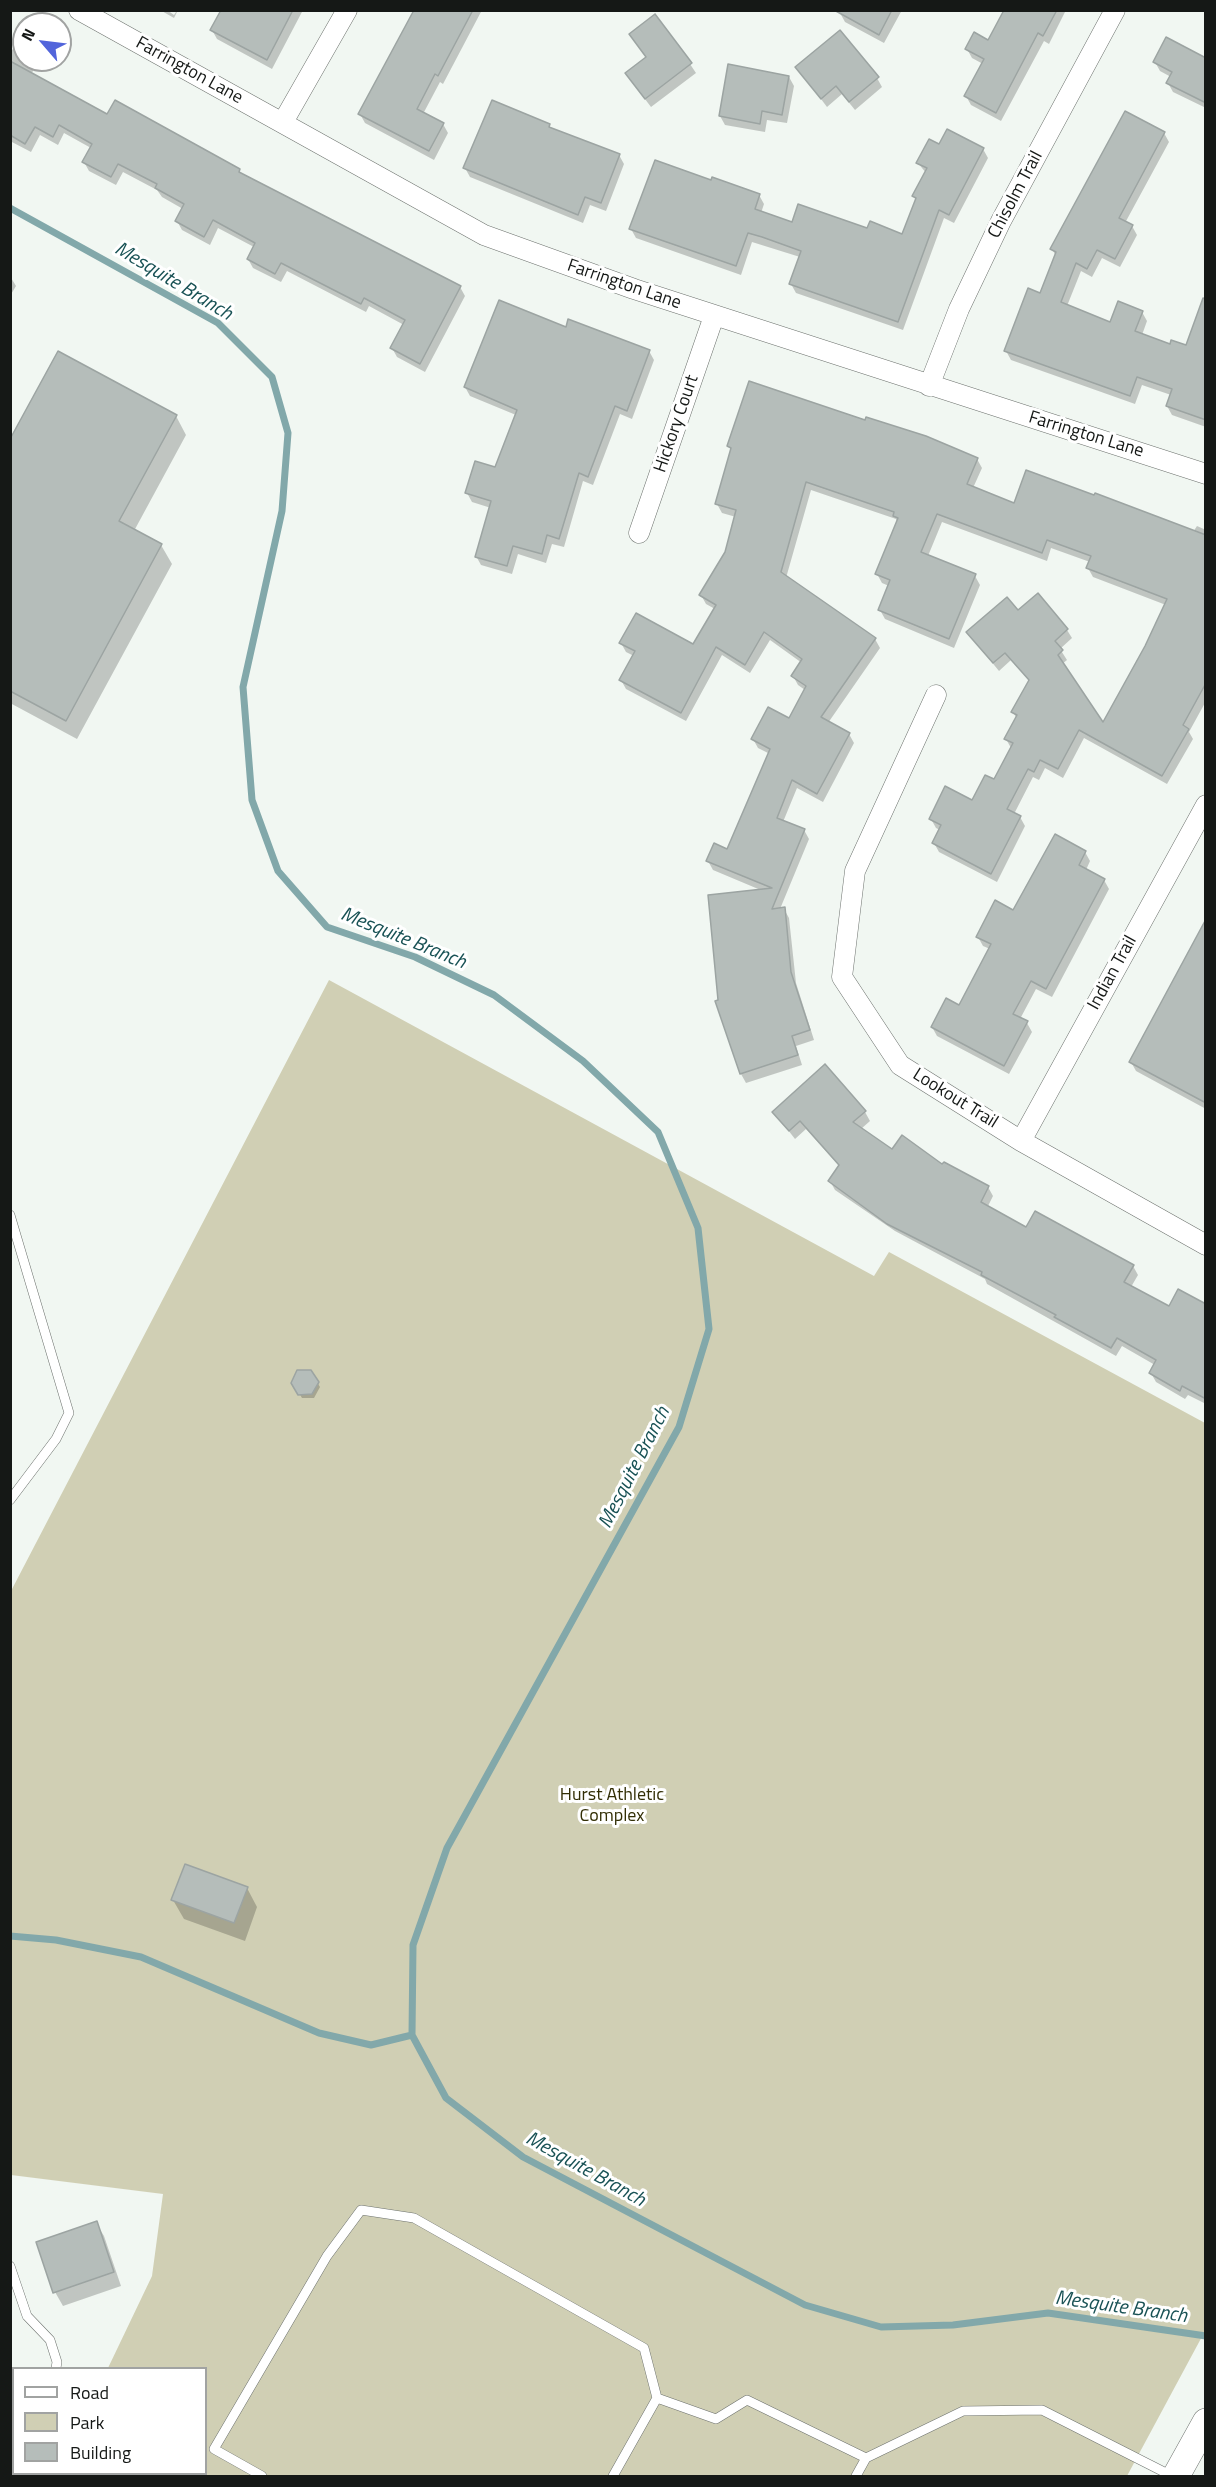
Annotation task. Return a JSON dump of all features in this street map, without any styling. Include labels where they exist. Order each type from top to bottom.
[{"type":"street","name":"Farrington Lane","points":[[79,10],[484,235],[714,316],[1206,474]]},
{"type":"street","points":[[284,122],[347,10]]},
{"type":"street","name":"Chisolm Trail","points":[[929,386],[959,309],[1001,221],[1115,10]]},
{"type":"street","name":"Hickory Court","points":[[639,533],[714,316]]},
{"type":"street","name":"Lookout Trail","points":[[936,695],[855,871],[842,977],[900,1065],[1021,1142],[1206,1245]]},
{"type":"street","name":"Indian Trail","points":[[1021,1142],[1206,805]]},
{"type":"street","points":[[1174,2476],[1206,2422]]},
{"type":"lane","points":[[10,1215],[14,1242],[69,1413],[56,1439],[10,1500]]},
{"type":"lane","points":[[262,2476],[214,2449],[327,2256],[361,2211],[414,2218],[644,2348],[657,2398],[613,2476]]},
{"type":"lane","points":[[10,2266],[27,2316],[50,2340],[57,2362],[56,2367]]},
{"type":"lane","points":[[657,2398],[716,2419],[747,2400],[866,2458]]},
{"type":"lane","points":[[856,2476],[866,2458],[963,2411],[1042,2410],[1174,2476]]},
{"type":"green space","name":"Hurst Athletic Complex","points":[[329,980],[874,1276],[889,1252],[1205,1423],[1205,2331],[1127,2476],[190,2475],[207,2475],[207,2367],[108,2367],[152,2276],[163,2194],[11,2175],[11,1591]]},
{"type":"building","points":[[221,10],[293,10],[267,60],[210,30]]},
{"type":"building","points":[[414,10],[473,10],[438,76],[435,74],[417,109],[444,123],[429,151],[358,114]]},
{"type":"building","points":[[834,10],[892,10],[879,35]]},
{"type":"building","points":[[1004,10],[1057,10],[1043,36],[1038,33],[996,113],[964,96],[984,59],[965,49],[974,32],[988,40]]},
{"type":"building","points":[[655,14],[692,63],[645,99],[625,73],[646,57],[629,34]]},
{"type":"building","points":[[840,30],[879,77],[849,102],[836,86],[821,99],[795,67]]},
{"type":"building","points":[[1166,37],[1206,58],[1206,103],[1166,83],[1172,72],[1153,62]]},
{"type":"building","points":[[10,61],[12,72],[30,72],[107,114],[115,100],[240,169],[239,172],[461,286],[420,364],[390,348],[405,320],[364,298],[361,304],[281,263],[275,274],[247,259],[255,243],[213,220],[204,237],[175,221],[184,204],[155,188],[157,184],[118,164],[111,177],[82,162],[92,144],[59,125],[53,137],[35,127],[25,144],[10,135]]},
{"type":"building","points":[[728,64],[789,76],[782,115],[762,111],[760,124],[719,116]]},
{"type":"building","points":[[492,100],[550,124],[549,127],[620,154],[601,203],[585,197],[578,215],[463,168]]},
{"type":"building","points":[[1125,111],[1165,132],[1119,218],[1133,225],[1115,259],[1097,250],[1087,269],[1076,263],[1061,302],[1110,322],[1118,301],[1143,311],[1135,331],[1170,344],[1171,340],[1186,345],[1203,298],[1206,299],[1206,420],[1166,406],[1172,389],[1137,377],[1130,396],[1004,351],[1028,288],[1040,293],[1056,252],[1050,249]]},
{"type":"building","points":[[947,129],[984,148],[949,215],[939,210],[898,322],[789,284],[801,251],[762,237],[748,233],[736,266],[629,229],[655,160],[760,194],[755,209],[792,222],[798,204],[867,228],[870,221],[902,234],[916,198],[912,196],[927,168],[916,163],[929,139],[939,144]]},
{"type":"building","points":[[499,300],[566,327],[568,319],[650,350],[627,411],[615,406],[588,477],[579,473],[559,539],[547,535],[542,554],[513,546],[507,566],[475,557],[491,501],[465,493],[475,461],[495,467],[517,410],[464,387]]},
{"type":"building","points":[[58,351],[177,415],[119,521],[162,544],[66,721],[10,691],[10,439]]},
{"type":"building","points":[[749,381],[865,420],[866,417],[926,436],[978,458],[967,484],[1014,503],[1026,470],[1094,495],[1095,493],[1206,535],[1206,683],[1183,725],[1189,729],[1162,776],[1079,730],[1058,769],[1040,760],[1034,772],[1028,769],[1007,809],[1021,816],[991,874],[932,843],[941,825],[929,819],[945,786],[972,800],[985,775],[994,779],[1013,743],[1004,739],[1017,715],[1011,712],[1029,680],[1005,653],[993,663],[966,632],[1007,597],[1018,610],[1038,593],[1068,629],[1055,641],[1063,650],[1058,655],[1103,722],[1145,646],[1167,599],[1086,568],[1091,556],[1047,540],[1042,553],[937,514],[921,552],[976,574],[949,639],[878,610],[890,580],[875,574],[898,518],[893,516],[894,512],[806,482],[781,572],[876,638],[821,717],[850,733],[817,794],[792,780],[777,818],[805,829],[772,909],[785,907],[791,972],[810,1030],[792,1036],[798,1055],[740,1074],[715,1001],[718,1000],[708,895],[772,888],[706,861],[714,843],[727,849],[770,749],[751,739],[768,707],[789,718],[806,686],[791,676],[802,659],[764,632],[745,665],[716,647],[681,713],[619,680],[635,651],[619,643],[636,613],[693,644],[716,605],[699,595],[725,552],[736,510],[715,504],[731,448],[727,446]]},
{"type":"building","points":[[1055,834],[1086,851],[1079,865],[1105,879],[1046,989],[1031,981],[1013,1014],[1028,1021],[1004,1066],[931,1027],[946,998],[959,1005],[991,944],[976,937],[995,900],[1013,910]]},
{"type":"building","points":[[1206,919],[1206,1103],[1129,1062]]},
{"type":"building","points":[[825,1064],[866,1111],[853,1122],[892,1149],[902,1135],[942,1164],[944,1162],[989,1186],[981,1202],[1026,1227],[1035,1211],[1134,1265],[1124,1282],[1169,1306],[1178,1289],[1206,1304],[1206,1399],[1182,1386],[1180,1391],[1149,1373],[1156,1360],[1117,1338],[1111,1348],[1054,1317],[1056,1315],[981,1275],[982,1272],[887,1224],[828,1181],[839,1165],[800,1121],[789,1131],[772,1112]]},
{"type":"building","points":[[297,1370],[311,1370],[319,1382],[312,1394],[298,1395],[291,1383]]},
{"type":"building","points":[[185,1864],[248,1887],[234,1923],[171,1900]]},
{"type":"building","points":[[97,2221],[114,2272],[53,2293],[36,2242]]},
{"type":"waterway","name":"Mesquite Branch","points":[[10,208],[218,323],[272,377],[288,433],[282,511],[243,687],[252,800],[278,871],[327,927],[415,957],[494,995],[583,1061],[658,1132],[698,1228],[709,1329],[679,1427],[447,1848],[413,1945],[412,2035],[446,2098],[523,2157],[805,2305],[881,2327],[953,2325],[1048,2313],[1206,2336]]},
{"type":"waterway","points":[[10,1936],[56,1940],[141,1957],[319,2033],[371,2045],[412,2035]]}]
